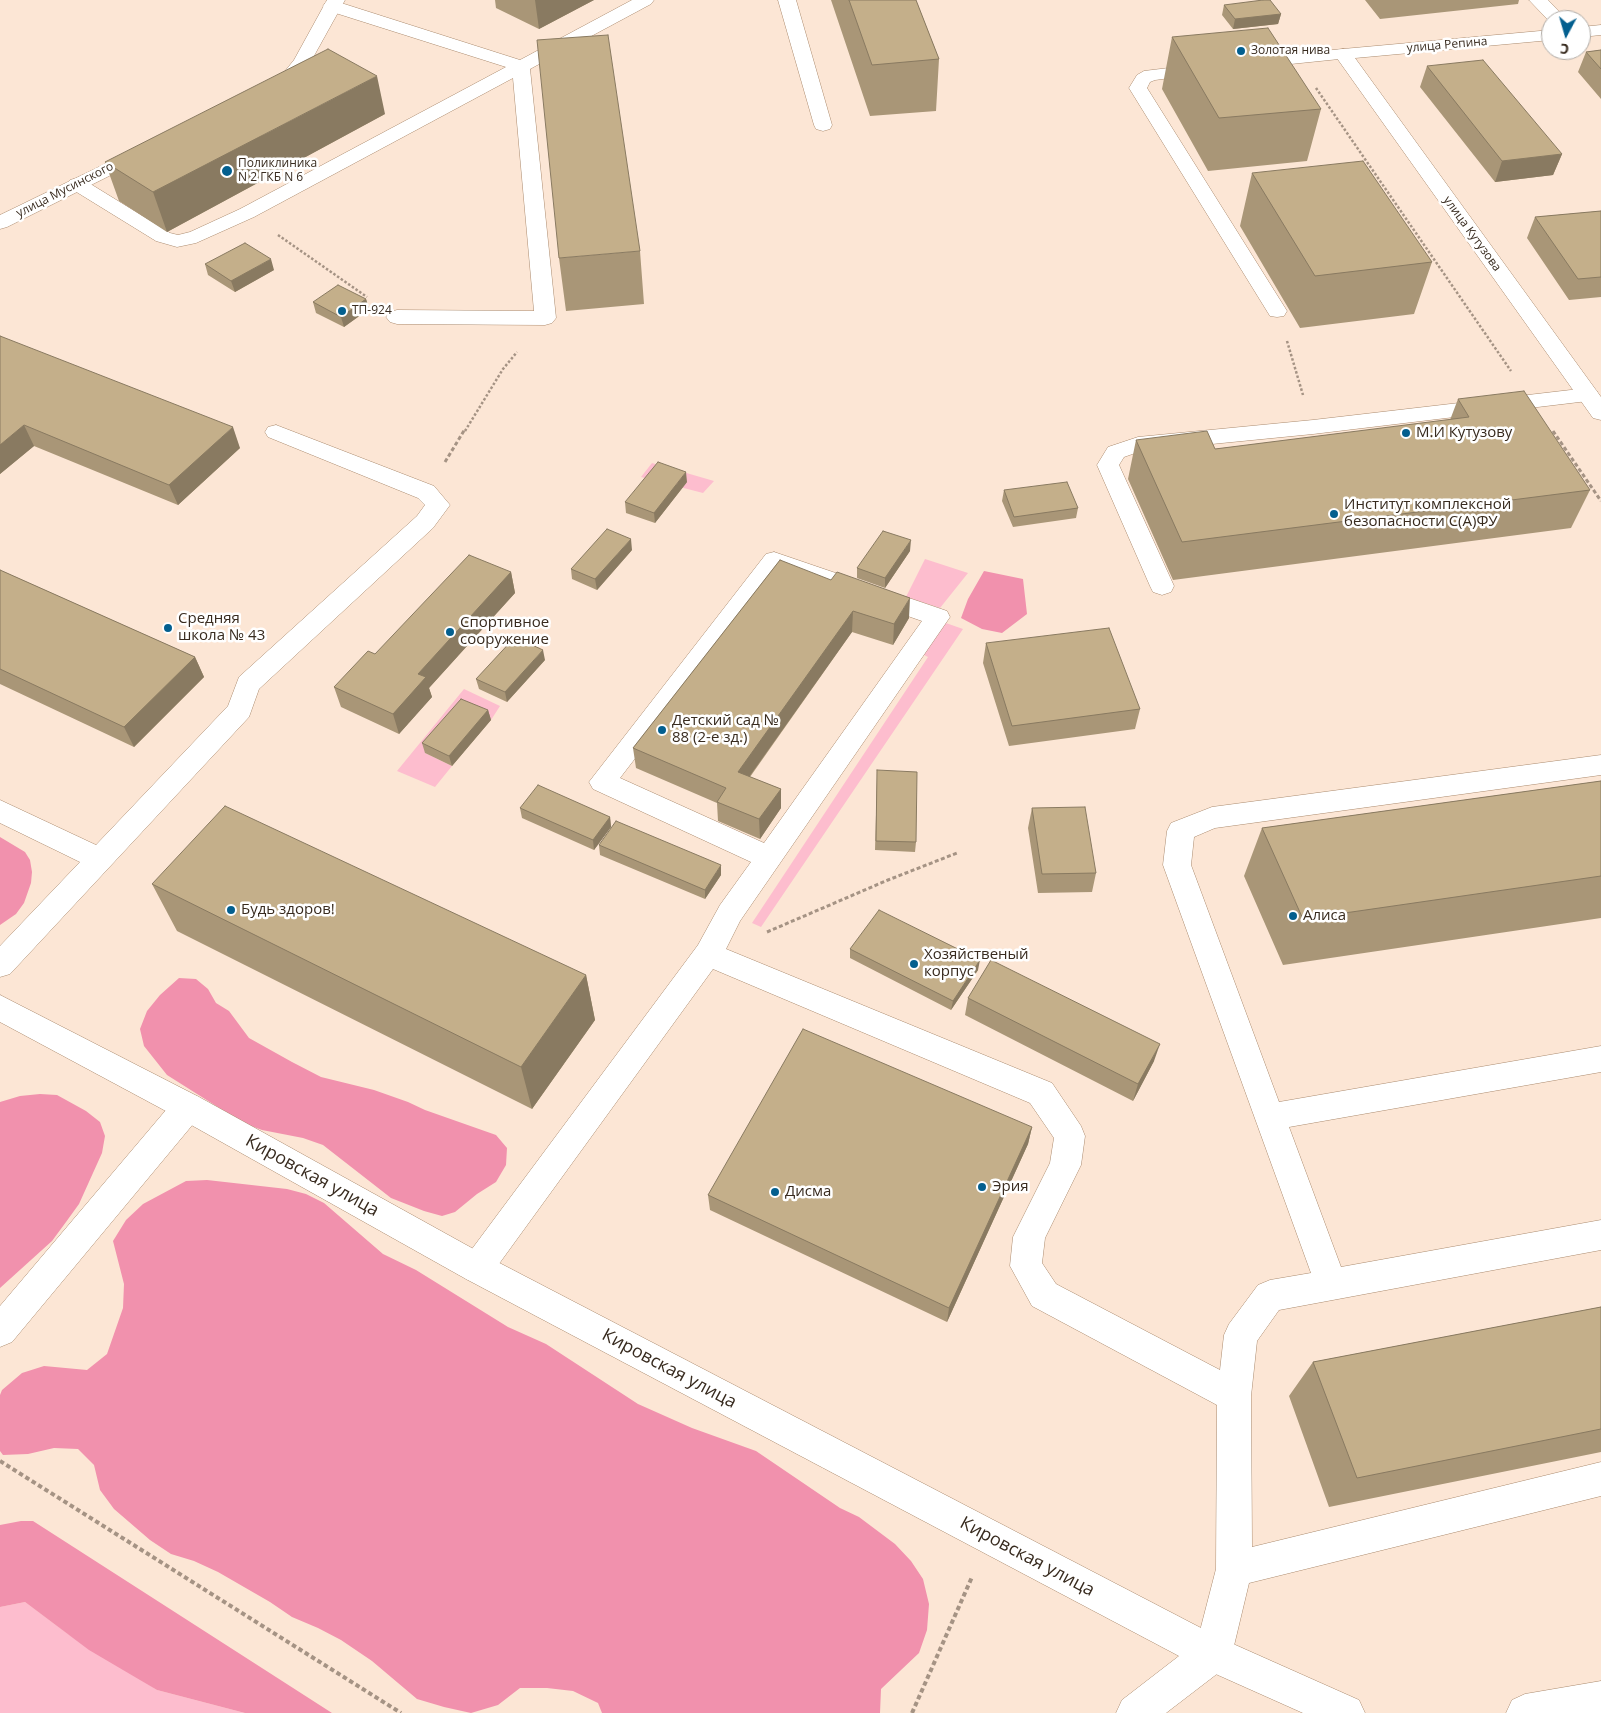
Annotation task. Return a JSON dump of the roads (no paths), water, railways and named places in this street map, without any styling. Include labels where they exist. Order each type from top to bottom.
[{"type":"street","points":[[77,184],[162,237],[177,241],[196,237],[247,213],[646,0]]},
{"type":"street","points":[[786,0],[823,124]]},
{"type":"street","points":[[1538,0],[1548,10]]},
{"type":"street","points":[[260,93],[288,80],[313,44],[334,3],[521,66]]},
{"type":"street","name":"улица Репина","points":[[1277,312],[1138,88],[1143,79],[1150,75],[1226,66],[1541,36]]},
{"type":"street","name":"улица Кутузова","points":[[1343,54],[1595,404]]},
{"type":"street","points":[[397,317],[545,318],[521,66]]},
{"type":"street","name":"улица Мусинского","points":[[0,223],[155,145]]},
{"type":"street","points":[[1162,586],[1108,465],[1116,452],[1138,444],[1532,401],[1595,404]]},
{"type":"street","points":[[0,965],[240,710],[248,684],[425,522],[438,505],[426,492],[276,432]]},
{"type":"street","points":[[478,1268],[711,949],[730,913],[769,858],[938,617],[774,560],[602,782],[769,858]]},
{"type":"street","points":[[1331,1284],[1177,865],[1181,831],[1212,818],[1601,765]]},
{"type":"street","points":[[0,812],[99,859]]},
{"type":"street","points":[[711,949],[1042,1093],[1070,1136],[1065,1165],[1030,1237],[1026,1266],[1044,1295],[1234,1396]]},
{"type":"street","name":"Кировская улица","points":[[0,1008],[188,1107],[478,1268],[989,1538],[1213,1654],[1346,1713]]},
{"type":"street","points":[[1270,1117],[1601,1059]]},
{"type":"street","points":[[0,1331],[188,1107]]},
{"type":"street","points":[[1135,1713],[1213,1654],[1234,1569],[1234,1396],[1241,1335],[1270,1296],[1601,1235]]},
{"type":"street","points":[[1234,1569],[1601,1479]]},
{"type":"street","points":[[1525,1713],[1601,1700]]},
{"type":"place","name":"Золотая нива","points":[[1241,51]]},
{"type":"place","name":"Поликлиника N 2 ГКБ N 6","points":[[227,171]]},
{"type":"place","name":"ТП-924","points":[[342,311]]},
{"type":"place","name":"М.И Кутузову","points":[[1406,433]]},
{"type":"place","name":"Институт комплексной безопасности С(А)ФУ","points":[[1334,514]]},
{"type":"place","name":"Средняя школа № 43","points":[[168,628]]},
{"type":"place","name":"Спортивное сооружение","points":[[450,632]]},
{"type":"place","name":"Детский сад № 88 (2-е зд.)","points":[[662,730]]},
{"type":"place","name":"Будь здоров!","points":[[231,910]]},
{"type":"place","name":"Алиса","points":[[1293,916]]},
{"type":"place","name":"Хозяйственый корпус","points":[[914,964]]},
{"type":"place","name":"Эрия","points":[[982,1187]]},
{"type":"place","name":"Дисма","points":[[775,1192]]}]
